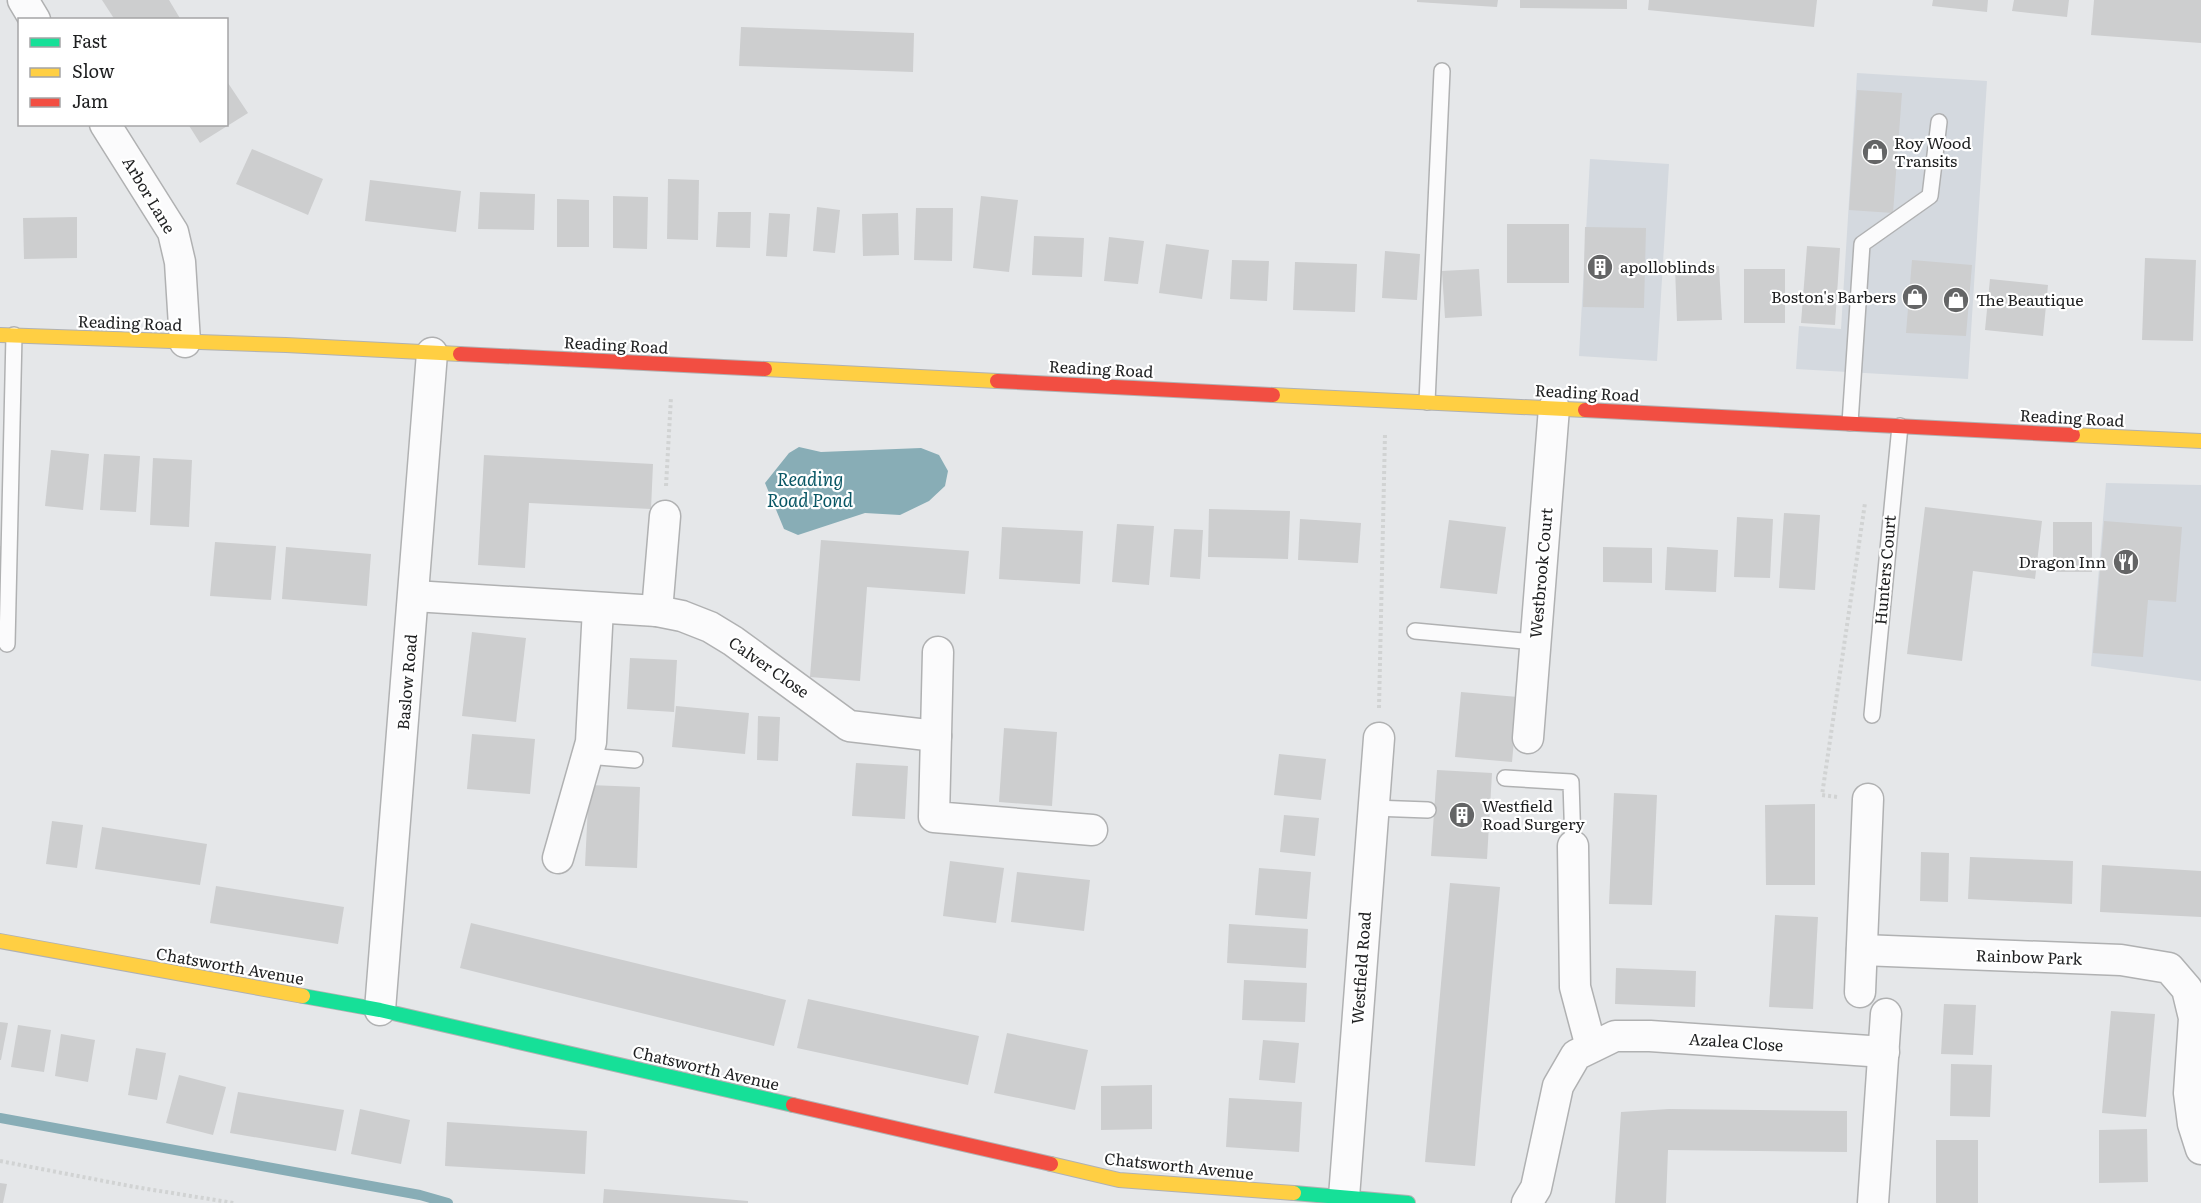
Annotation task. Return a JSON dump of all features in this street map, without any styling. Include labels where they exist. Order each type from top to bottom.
[{"type":"main road","name":"Reading Road","points":[[7,335],[285,345],[2201,441]]},
{"type":"main road","name":"Chatsworth Avenue","points":[[0,941],[380,1010],[1119,1180],[1408,1203]]},
{"type":"street","points":[[23,0],[34,18]]},
{"type":"street","name":"Arbor Lane","points":[[106,126],[173,232],[180,262],[185,342]]},
{"type":"street","name":"Baslow Road","points":[[380,1010],[432,353]]},
{"type":"street","name":"Westbrook Court","points":[[1528,738],[1554,408]]},
{"type":"street","points":[[657,611],[664,516]]},
{"type":"street","name":"Calver Close","points":[[414,596],[657,611],[682,616],[710,627],[733,641],[849,726],[936,736]]},
{"type":"street","points":[[558,858],[591,742],[598,608]]},
{"type":"street","points":[[938,652],[934,817],[1092,830]]},
{"type":"street","name":"Westfield Road","points":[[1344,1197],[1379,738]]},
{"type":"street","points":[[1860,992],[1868,799]]},
{"type":"street","points":[[1573,846],[1575,987],[1591,1047]]},
{"type":"street","name":"Rainbow Park","points":[[1862,950],[2121,960],[2169,968],[2194,986],[2189,1093],[2193,1124],[2201,1149]]},
{"type":"street","points":[[1873,1203],[1886,1014]]},
{"type":"street","name":"Azalea Close","points":[[1527,1203],[1536,1188],[1558,1086],[1576,1055],[1615,1036],[1650,1036],[1884,1052]]},
{"type":"lane","points":[[1427,402],[1442,71]]},
{"type":"lane","points":[[1850,423],[1862,244],[1930,196],[1939,122]]},
{"type":"lane","points":[[7,335],[7,644]]},
{"type":"lane","name":"Hunters Court","points":[[1872,715],[1899,426]]},
{"type":"lane","points":[[1415,631],[1536,642]]},
{"type":"lane","points":[[587,756],[635,760]]},
{"type":"lane","points":[[1505,777],[1571,782],[1573,846]]},
{"type":"lane","points":[[1373,808],[1428,810]]},
{"type":"path","points":[[664,516],[672,397]]},
{"type":"path","points":[[1379,738],[1385,433]]},
{"type":"path","points":[[1866,493],[1822,795],[1868,799]]},
{"type":"path","points":[[0,1161],[234,1203]]},
{"type":"shaded area","points":[[1857,73],[1987,81],[1968,379],[1796,369],[1799,326],[1841,329]]},
{"type":"shaded area","points":[[1590,159],[1669,164],[1657,361],[1579,356]]},
{"type":"shaded area","points":[[2106,483],[2201,485],[2201,681],[2091,666]]},
{"type":"water","name":"Reading Road Pond","points":[[799,447],[821,452],[921,448],[939,455],[948,471],[945,486],[929,501],[900,515],[865,513],[798,535],[784,529],[765,483],[789,453]]},
{"type":"building","points":[[102,0],[169,0],[180,18],[114,18]]},
{"type":"building","points":[[1417,0],[1498,0],[1497,7],[1417,2]]},
{"type":"building","points":[[1520,0],[1627,0],[1627,9],[1520,8]]},
{"type":"building","points":[[1649,0],[1817,0],[1814,27],[1648,10]]},
{"type":"building","points":[[1933,0],[1988,0],[1987,12],[1932,6]]},
{"type":"building","points":[[2014,0],[2069,0],[2067,17],[2012,11]]},
{"type":"building","points":[[2094,0],[2201,0],[2201,43],[2091,35]]},
{"type":"building","points":[[741,27],[914,33],[913,72],[739,66]]},
{"type":"building","points":[[228,83],[248,113],[228,126]]},
{"type":"building","name":"Roy Wood Transits","points":[[1857,90],[1902,93],[1893,213],[1849,210]]},
{"type":"building","points":[[189,126],[227,126],[200,143]]},
{"type":"building","points":[[252,149],[323,179],[308,215],[236,184]]},
{"type":"building","points":[[668,179],[699,180],[698,240],[667,239]]},
{"type":"building","points":[[370,180],[461,191],[456,232],[365,221]]},
{"type":"building","points":[[480,192],[535,194],[534,230],[478,229]]},
{"type":"building","points":[[613,196],[648,197],[647,249],[613,248]]},
{"type":"building","points":[[981,196],[1018,200],[1009,272],[973,268]]},
{"type":"building","points":[[557,199],[589,200],[589,247],[557,247]]},
{"type":"building","points":[[817,207],[840,210],[835,253],[813,251]]},
{"type":"building","points":[[916,208],[953,208],[952,261],[914,260]]},
{"type":"building","points":[[718,212],[751,212],[750,248],[716,247]]},
{"type":"building","points":[[769,213],[790,214],[787,257],[766,256]]},
{"type":"building","points":[[898,213],[899,255],[863,256],[862,214]]},
{"type":"building","points":[[77,217],[77,258],[24,259],[23,218]]},
{"type":"building","points":[[1507,224],[1569,224],[1569,283],[1507,283]]},
{"type":"building","points":[[1585,227],[1646,228],[1644,308],[1583,307]]},
{"type":"building","points":[[1034,236],[1084,238],[1082,277],[1032,275]]},
{"type":"building","points":[[1109,237],[1144,241],[1138,284],[1104,281]]},
{"type":"building","points":[[1166,244],[1209,250],[1202,299],[1159,293]]},
{"type":"building","points":[[1807,246],[1840,248],[1835,325],[1801,323]]},
{"type":"building","points":[[1385,251],[1420,254],[1417,300],[1382,298]]},
{"type":"building","points":[[2145,258],[2196,260],[2193,341],[2142,340]]},
{"type":"building","points":[[1232,260],[1269,261],[1267,301],[1230,299]]},
{"type":"building","points":[[1912,260],[1972,265],[1966,336],[1906,333]]},
{"type":"building","points":[[1295,262],[1357,264],[1355,312],[1293,310]]},
{"type":"building","points":[[1719,266],[1722,320],[1677,321],[1675,267]]},
{"type":"building","points":[[1479,269],[1482,316],[1445,318],[1442,271]]},
{"type":"building","points":[[1744,269],[1785,269],[1785,323],[1744,323]]},
{"type":"building","points":[[1990,279],[2048,285],[2043,336],[1985,330]]},
{"type":"building","points":[[51,450],[89,454],[83,510],[45,506]]},
{"type":"building","points":[[104,454],[140,456],[136,512],[100,510]]},
{"type":"building","points":[[484,455],[653,464],[651,509],[529,503],[525,568],[478,565]]},
{"type":"building","points":[[153,458],[192,460],[189,527],[150,525]]},
{"type":"building","points":[[1925,507],[2042,521],[2035,579],[1973,571],[1962,661],[1907,654]]},
{"type":"building","points":[[1209,509],[1290,511],[1288,559],[1208,557]]},
{"type":"building","points":[[1784,513],[1820,515],[1815,590],[1779,588]]},
{"type":"building","points":[[1737,517],[1773,519],[1770,578],[1734,577]]},
{"type":"building","points":[[1300,519],[1361,523],[1358,563],[1298,560]]},
{"type":"building","points":[[1449,520],[1506,527],[1497,594],[1440,588]]},
{"type":"building","name":"Dragon Inn","points":[[2104,521],[2182,527],[2176,602],[2148,600],[2143,657],[2093,653]]},
{"type":"building","points":[[2053,522],[2092,522],[2092,572],[2053,572]]},
{"type":"building","points":[[1117,524],[1154,526],[1149,585],[1112,582]]},
{"type":"building","points":[[1002,527],[1083,531],[1080,584],[999,579]]},
{"type":"building","points":[[1174,529],[1203,530],[1200,579],[1170,577]]},
{"type":"building","points":[[821,540],[969,551],[965,594],[867,587],[860,681],[810,677]]},
{"type":"building","points":[[215,542],[276,546],[271,600],[210,596]]},
{"type":"building","points":[[0,546],[5,546],[6,596],[0,596]]},
{"type":"building","points":[[286,547],[371,554],[367,606],[282,599]]},
{"type":"building","points":[[1603,547],[1652,548],[1652,583],[1603,582]]},
{"type":"building","points":[[1667,547],[1718,550],[1716,592],[1665,590]]},
{"type":"building","points":[[472,632],[526,638],[516,722],[462,716]]},
{"type":"building","points":[[630,658],[677,660],[674,712],[627,709]]},
{"type":"building","points":[[1461,692],[1518,697],[1512,762],[1455,757]]},
{"type":"building","points":[[676,706],[749,713],[745,754],[672,747]]},
{"type":"building","points":[[758,716],[780,717],[778,761],[757,760]]},
{"type":"building","points":[[1004,728],[1057,732],[1052,806],[999,802]]},
{"type":"building","points":[[472,734],[535,739],[530,794],[467,789]]},
{"type":"building","points":[[1279,754],[1326,759],[1321,800],[1274,795]]},
{"type":"building","points":[[856,763],[908,766],[905,819],[852,816]]},
{"type":"building","name":"Westfield Road Surgery","points":[[1437,770],[1492,773],[1487,859],[1431,856]]},
{"type":"building","points":[[589,785],[640,787],[637,868],[585,866]]},
{"type":"building","points":[[1614,793],[1657,795],[1652,905],[1609,904]]},
{"type":"building","points":[[1815,804],[1815,885],[1766,885],[1765,805]]},
{"type":"building","points":[[1284,815],[1319,818],[1315,856],[1280,852]]},
{"type":"building","points":[[52,821],[83,825],[77,868],[46,864]]},
{"type":"building","points":[[102,827],[207,844],[200,885],[95,869]]},
{"type":"building","points":[[1921,852],[1949,853],[1948,902],[1920,901]]},
{"type":"building","points":[[1970,857],[2073,861],[2072,904],[1968,899]]},
{"type":"building","points":[[950,861],[1004,868],[996,923],[943,916]]},
{"type":"building","points":[[2102,865],[2201,871],[2201,917],[2100,912]]},
{"type":"building","points":[[1259,868],[1311,872],[1307,919],[1255,915]]},
{"type":"building","points":[[1017,872],[1090,880],[1084,931],[1011,922]]},
{"type":"building","points":[[1450,883],[1500,887],[1475,1166],[1425,1162]]},
{"type":"building","points":[[216,886],[344,907],[338,944],[210,923]]},
{"type":"building","points":[[1775,915],[1818,917],[1813,1009],[1769,1007]]},
{"type":"building","points":[[471,923],[786,1000],[774,1046],[460,968]]},
{"type":"building","points":[[1229,924],[1308,929],[1306,968],[1227,963]]},
{"type":"building","points":[[1616,968],[1696,971],[1695,1007],[1615,1004]]},
{"type":"building","points":[[1244,980],[1307,983],[1305,1022],[1242,1020]]},
{"type":"building","points":[[808,999],[979,1036],[968,1085],[797,1048]]},
{"type":"building","points":[[1944,1004],[1976,1005],[1973,1055],[1941,1054]]},
{"type":"building","points":[[2111,1011],[2155,1014],[2146,1117],[2102,1113]]},
{"type":"building","points":[[0,1022],[8,1023],[1,1060],[0,1060]]},
{"type":"building","points":[[18,1025],[51,1030],[44,1072],[11,1067]]},
{"type":"building","points":[[1007,1033],[1088,1050],[1075,1110],[994,1093]]},
{"type":"building","points":[[61,1034],[95,1040],[88,1082],[55,1076]]},
{"type":"building","points":[[1263,1040],[1299,1043],[1295,1083],[1259,1080]]},
{"type":"building","points":[[136,1048],[166,1053],[157,1100],[128,1095]]},
{"type":"building","points":[[1951,1064],[1992,1065],[1990,1117],[1950,1116]]},
{"type":"building","points":[[179,1075],[226,1087],[213,1135],[166,1123]]},
{"type":"building","points":[[1152,1085],[1152,1129],[1101,1130],[1101,1086]]},
{"type":"building","points":[[238,1092],[344,1110],[336,1151],[230,1133]]},
{"type":"building","points":[[1229,1098],[1302,1102],[1299,1152],[1226,1147]]},
{"type":"building","points":[[360,1109],[410,1120],[401,1164],[351,1154]]},
{"type":"building","points":[[1669,1109],[1847,1111],[1847,1152],[1668,1150],[1666,1203],[1615,1203],[1621,1112]]},
{"type":"building","points":[[447,1122],[587,1131],[585,1174],[445,1166]]},
{"type":"building","points":[[2147,1129],[2148,1182],[2099,1183],[2099,1130]]},
{"type":"building","points":[[1936,1140],[1978,1140],[1978,1203],[1936,1203]]},
{"type":"building","points":[[0,1183],[7,1184],[3,1203],[0,1203]]},
{"type":"building","points":[[604,1189],[748,1201],[748,1203],[603,1203]]},
{"type":"waterway","points":[[0,1118],[420,1195],[448,1203]]},
{"type":"traffic: fast","points":[[303,996],[380,1010],[793,1105]]},
{"type":"traffic: fast","points":[[1294,1193],[1408,1203]]},
{"type":"traffic: slow","points":[[0,335],[286,345],[460,354]]},
{"type":"traffic: slow","points":[[765,369],[997,381]]},
{"type":"traffic: slow","points":[[1273,395],[1585,410]]},
{"type":"traffic: slow","points":[[2073,435],[2201,441]]},
{"type":"traffic: slow","points":[[0,941],[303,996]]},
{"type":"traffic: slow","points":[[1051,1164],[1119,1180],[1294,1193]]},
{"type":"traffic: jam","points":[[460,354],[765,369]]},
{"type":"traffic: jam","points":[[997,381],[1273,395]]},
{"type":"traffic: jam","points":[[1585,410],[2073,435]]},
{"type":"traffic: jam","points":[[793,1105],[1051,1164]]},
{"type":"place","name":"Roy Wood Transits","points":[[1875,152]]},
{"type":"place","name":"apolloblinds","points":[[1600,267]]},
{"type":"place","name":"Boston's Barbers","points":[[1915,297]]},
{"type":"place","name":"The Beautique","points":[[1956,300]]},
{"type":"place","name":"Dragon Inn","points":[[2126,562]]},
{"type":"place","name":"Westfield Road Surgery","points":[[1462,815]]}]
